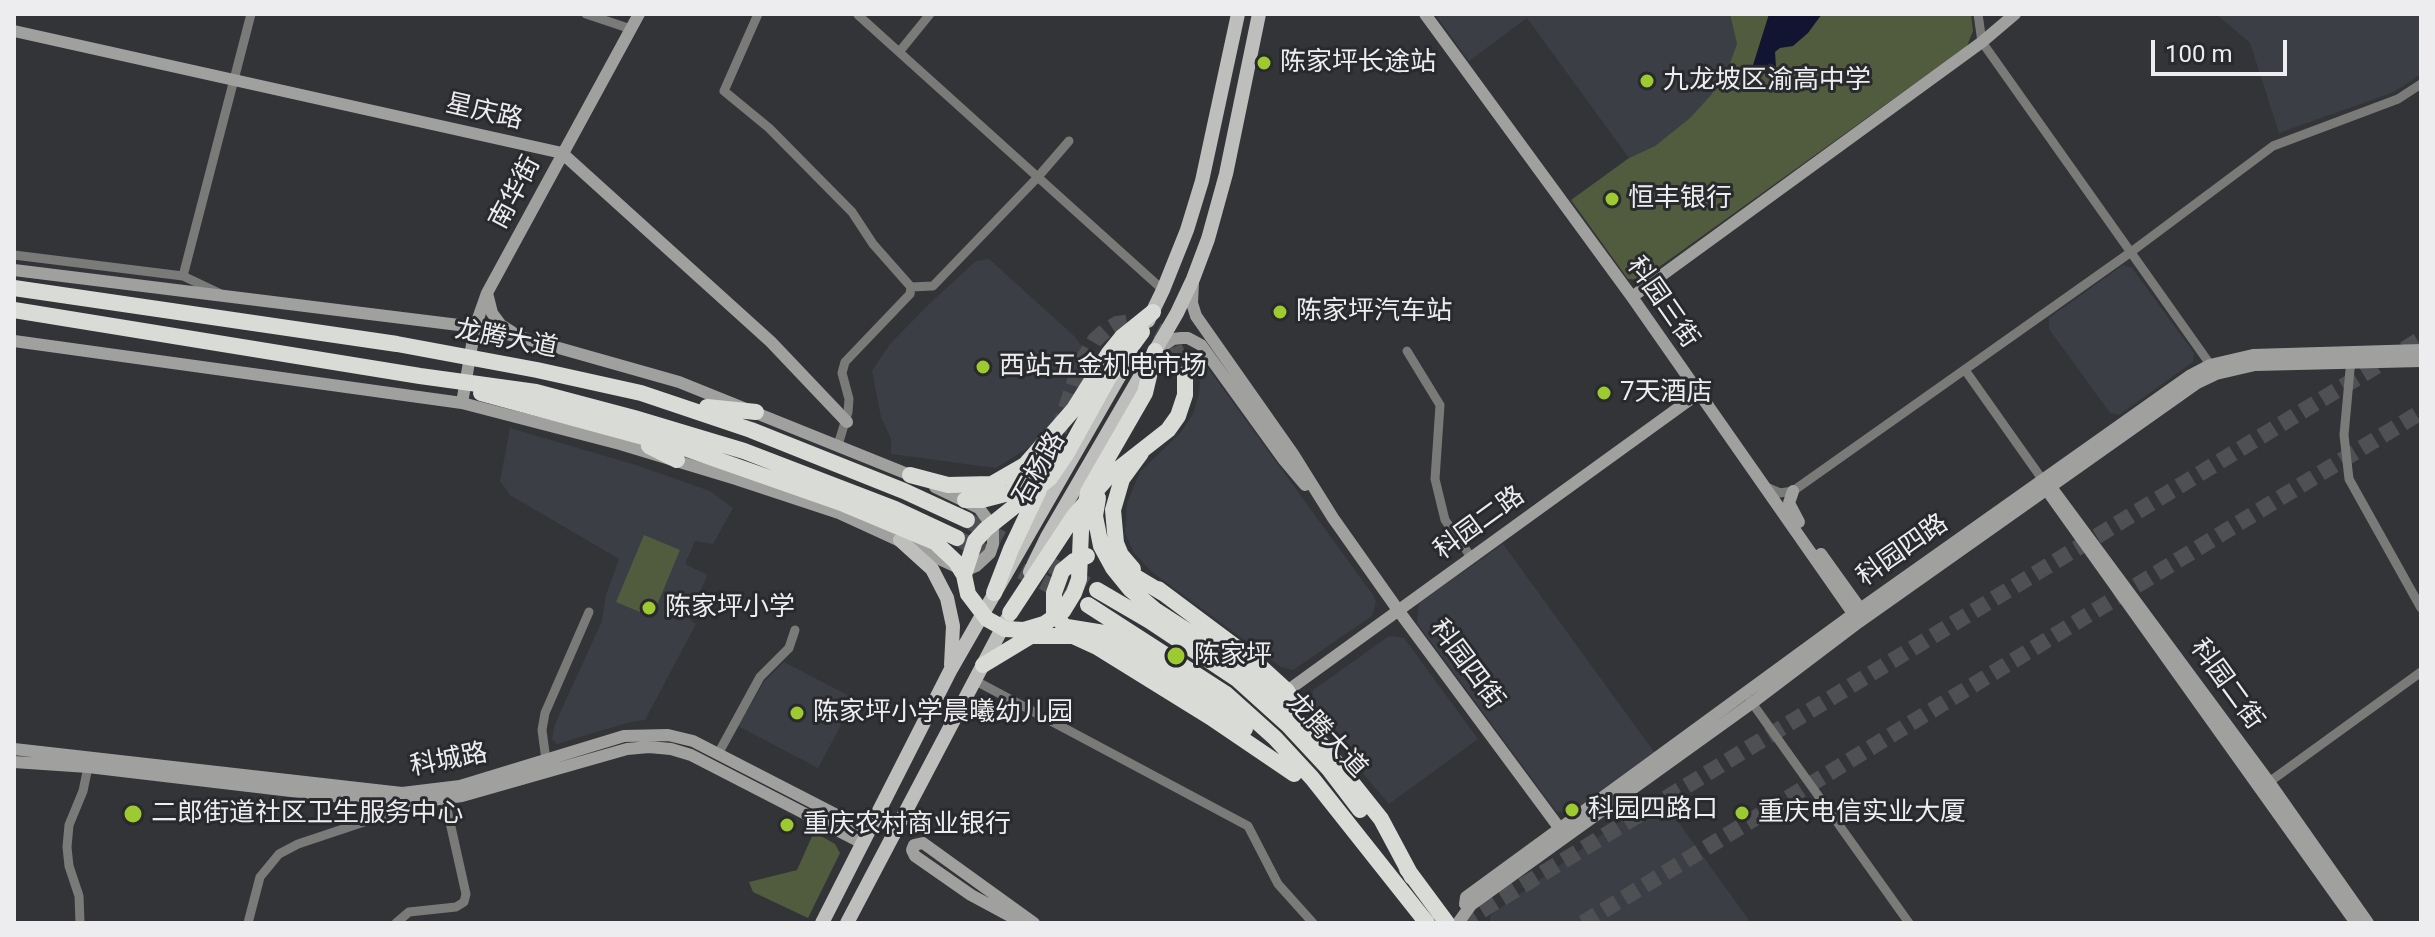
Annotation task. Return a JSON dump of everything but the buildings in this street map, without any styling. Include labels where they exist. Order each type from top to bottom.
[{"type":"highway","name":"龙腾大道","points":[[14,288],[397,344],[537,370],[677,403],[904,491],[967,520]]},
{"type":"highway","points":[[14,310],[420,376],[534,400],[680,454],[844,504],[935,542],[956,562],[964,575],[968,594],[987,619],[1005,629],[1063,627],[1104,633],[1217,706],[1363,840]]},
{"type":"highway","points":[[910,475],[948,485],[973,486],[992,484],[1017,470],[1042,449],[1067,418],[1122,337],[1153,312]]},
{"type":"highway","points":[[964,575],[975,541],[1050,478],[1109,377],[1142,332]]},
{"type":"highway","points":[[1024,630],[1044,624],[1063,611],[1074,593],[1079,579],[1081,531],[1088,492],[1145,393],[1155,351]]},
{"type":"highway","points":[[1010,613],[1074,516],[1108,477],[1168,430],[1178,416],[1185,395],[1185,374]]},
{"type":"highway","name":"龙腾大道","points":[[534,400],[634,418],[744,451],[895,509],[957,538]]},
{"type":"highway","points":[[677,403],[756,412]]},
{"type":"highway","points":[[1114,447],[1095,516],[1101,546],[1113,568],[1130,589],[1155,610],[1246,669],[1310,730],[1381,819],[1412,877]]},
{"type":"highway","points":[[1141,453],[1122,479],[1115,497],[1113,532],[1121,555],[1166,595],[1253,660],[1287,691],[1310,730]]},
{"type":"highway","points":[[965,500],[982,500],[1009,493],[1041,475],[1033,507],[1011,549],[994,593]]},
{"type":"highway","points":[[1073,636],[1054,612],[1054,593],[1062,571],[1083,557],[1103,557],[1166,595]]},
{"type":"highway","name":"龙腾大道","points":[[1427,923],[1363,840],[1275,738],[1226,694],[1092,598],[1150,621],[1237,679],[1288,725],[1328,768],[1447,923]]},
{"type":"highway","points":[[979,673],[1031,636],[1073,636],[1097,647],[1210,717],[1294,774]]},
{"type":"main road","name":"石杨路","points":[[822,923],[950,671],[1042,514],[1153,312],[1202,181],[1238,14]]},
{"type":"main road","name":"石杨路","points":[[847,923],[1047,537],[1193,279],[1226,174],[1259,14]]},
{"type":"main road","points":[[900,540],[932,569],[947,598],[954,641],[950,671]]},
{"type":"street","points":[[183,276],[251,14]]},
{"type":"street","points":[[586,14],[631,29]]},
{"type":"street","name":"南华街","points":[[462,403],[475,327],[487,293],[639,14]]},
{"type":"street","points":[[758,14],[724,91],[769,128],[852,212],[873,244],[911,287],[910,294],[845,362],[842,373],[849,399],[847,422],[838,445]]},
{"type":"street","points":[[900,51],[930,14]]},
{"type":"street","points":[[1978,14],[1982,42],[2213,369]]},
{"type":"street","points":[[1632,297],[1982,42],[2015,14]]},
{"type":"street","points":[[858,15],[1163,290]]},
{"type":"street","name":"科园三街","points":[[1426,15],[1859,615]]},
{"type":"street","name":"星庆路","points":[[14,31],[562,153],[771,342],[847,422]]},
{"type":"street","points":[[1764,486],[1780,493],[1793,491],[2131,252],[2273,146],[2398,99],[2421,84]]},
{"type":"street","points":[[911,287],[933,286],[1069,141]]},
{"type":"street","points":[[14,255],[183,276],[226,297]]},
{"type":"street","points":[[14,270],[475,327],[520,337],[679,382],[910,475],[965,500],[985,515],[993,532],[993,544],[990,553],[976,566],[959,568],[839,513],[680,454],[462,403],[14,341]]},
{"type":"street","name":"科园四街","points":[[1193,279],[1192,303],[1196,316],[1398,610],[1564,833]]},
{"type":"street","points":[[487,293],[492,313],[501,325],[520,337]]},
{"type":"street","name":"科园四街","points":[[1155,351],[1173,339],[1188,338],[1201,345],[1284,460],[1333,518]]},
{"type":"street","name":"科园四路","points":[[2351,356],[2421,350]]},
{"type":"street","points":[[1407,351],[1440,405],[1435,479],[1445,520],[1471,557]]},
{"type":"street","name":"科园四路","points":[[1458,923],[1471,905],[1465,904],[1466,897],[1564,833],[1859,615],[2047,485],[2191,375],[2253,355],[2351,356],[2421,361]]},
{"type":"street","points":[[2351,356],[2344,435],[2349,479],[2355,495],[2421,608]]},
{"type":"street","name":"科园二街","points":[[1965,370],[2368,923]]},
{"type":"street","name":"科园二路","points":[[1287,691],[1699,393]]},
{"type":"street","points":[[1793,491],[1789,503],[1792,513],[1859,615]]},
{"type":"street","points":[[546,760],[542,730],[545,713],[589,612]]},
{"type":"street","points":[[718,754],[760,677],[789,648],[795,630]]},
{"type":"street","points":[[2266,785],[2421,672]]},
{"type":"street","points":[[979,673],[1248,826],[1278,884],[1313,923]]},
{"type":"street","points":[[1748,698],[1909,923]]},
{"type":"street","name":"科城路","points":[[14,749],[402,793],[460,786],[624,736],[668,735],[693,741],[865,837]]},
{"type":"street","name":"科城路","points":[[14,762],[88,767],[380,803],[420,803],[445,800],[627,749],[671,749],[691,755],[865,837]]},
{"type":"street","points":[[80,923],[79,896],[69,866],[67,847],[69,825],[83,791],[88,767]]},
{"type":"street","name":"科园二街","points":[[2266,785],[2356,923]]},
{"type":"street","points":[[396,923],[409,912],[456,907],[464,902],[466,894],[445,800]]},
{"type":"street","points":[[248,923],[260,877],[279,854],[298,844],[420,803]]},
{"type":"street","points":[[1023,923],[971,895],[915,856],[912,850],[914,845],[923,843],[1034,923]]},
{"type":"shaded area","name":"九龙坡区渝高中学","points":[[1435,14],[1730,14],[1737,44],[1728,68],[1711,95],[1690,118],[1655,146],[1629,158],[1527,18],[1469,61]]},
{"type":"shaded area","points":[[2216,14],[2421,14],[2421,74],[2394,92],[2279,133],[2250,43]]},
{"type":"shaded area","name":"西站五金机电市场","points":[[989,259],[1074,336],[1094,362],[1069,408],[1033,445],[996,468],[891,454],[891,439],[881,417],[872,371],[890,344],[926,307],[976,261]]},
{"type":"shaded area","points":[[2123,265],[2132,268],[2194,353],[2193,362],[2119,415],[2110,413],[2049,329],[2049,318]]},
{"type":"shaded area","points":[[1202,360],[1376,602],[1372,616],[1293,670],[1281,667],[1152,572],[1134,553],[1125,533],[1127,503],[1140,472],[1181,432],[1193,414],[1199,394]]},
{"type":"shaded area","name":"陈家坪小学","points":[[510,428],[639,466],[710,491],[733,508],[713,544],[695,541],[685,564],[707,575],[690,620],[696,624],[645,720],[557,744],[552,739],[555,724],[602,621],[606,595],[619,559],[510,495],[500,481]]},
{"type":"shaded area","points":[[1503,544],[1654,752],[1570,813],[1556,811],[1417,623],[1419,603]]},
{"type":"shaded area","points":[[1389,636],[1404,638],[1478,739],[1389,804],[1324,728],[1311,706],[1313,690]]},
{"type":"shaded area","name":"陈家坪小学晨曦幼儿园","points":[[784,662],[855,699],[818,768],[738,726],[764,682]]},
{"type":"shaded area","points":[[1658,794],[1751,923],[1489,923],[1491,915]]},
{"type":"green space","points":[[1730,14],[1971,14],[1973,31],[1967,46],[1641,280],[1628,279],[1571,200],[1629,158],[1655,146],[1690,118],[1711,95],[1728,68],[1737,44]]},
{"type":"green space","points":[[644,535],[680,550],[652,617],[616,602]]},
{"type":"green space","points":[[814,832],[835,844],[840,853],[808,918],[753,892],[749,882],[797,870]]},
{"type":"water","points":[[1769,14],[1822,14],[1793,46],[1775,52],[1776,67],[1769,74],[1760,73],[1753,65]]},
{"type":"tunnel","points":[[1044,477],[1080,365],[1095,340],[1105,331],[1117,324],[1133,322],[1149,326],[1162,333],[1174,346],[1185,374]]},
{"type":"tunnel","points":[[1461,923],[2421,339]]},
{"type":"tunnel","points":[[1583,923],[2421,412]]},
{"type":"tunnel","points":[[967,520],[1097,590]]},
{"type":"tunnel","points":[[957,538],[1084,603]]},
{"type":"place","name":"陈家坪长途站","points":[[1264,63]]},
{"type":"place","name":"九龙坡区渝高中学","points":[[1647,81]]},
{"type":"place","name":"恒丰银行","points":[[1612,199]]},
{"type":"place","name":"陈家坪汽车站","points":[[1280,312]]},
{"type":"place","name":"西站五金机电市场","points":[[983,367]]},
{"type":"place","name":"7天酒店","points":[[1604,393]]},
{"type":"place","name":"陈家坪小学","points":[[649,608]]},
{"type":"place","name":"陈家坪","points":[[1176,656]]},
{"type":"place","name":"陈家坪小学晨曦幼儿园","points":[[797,713]]},
{"type":"place","name":"科园四路口","points":[[1572,810]]},
{"type":"place","name":"重庆电信实业大厦","points":[[1742,813]]},
{"type":"place","name":"二郎街道社区卫生服务中心","points":[[133,814]]},
{"type":"place","name":"重庆农村商业银行","points":[[787,825]]}]
